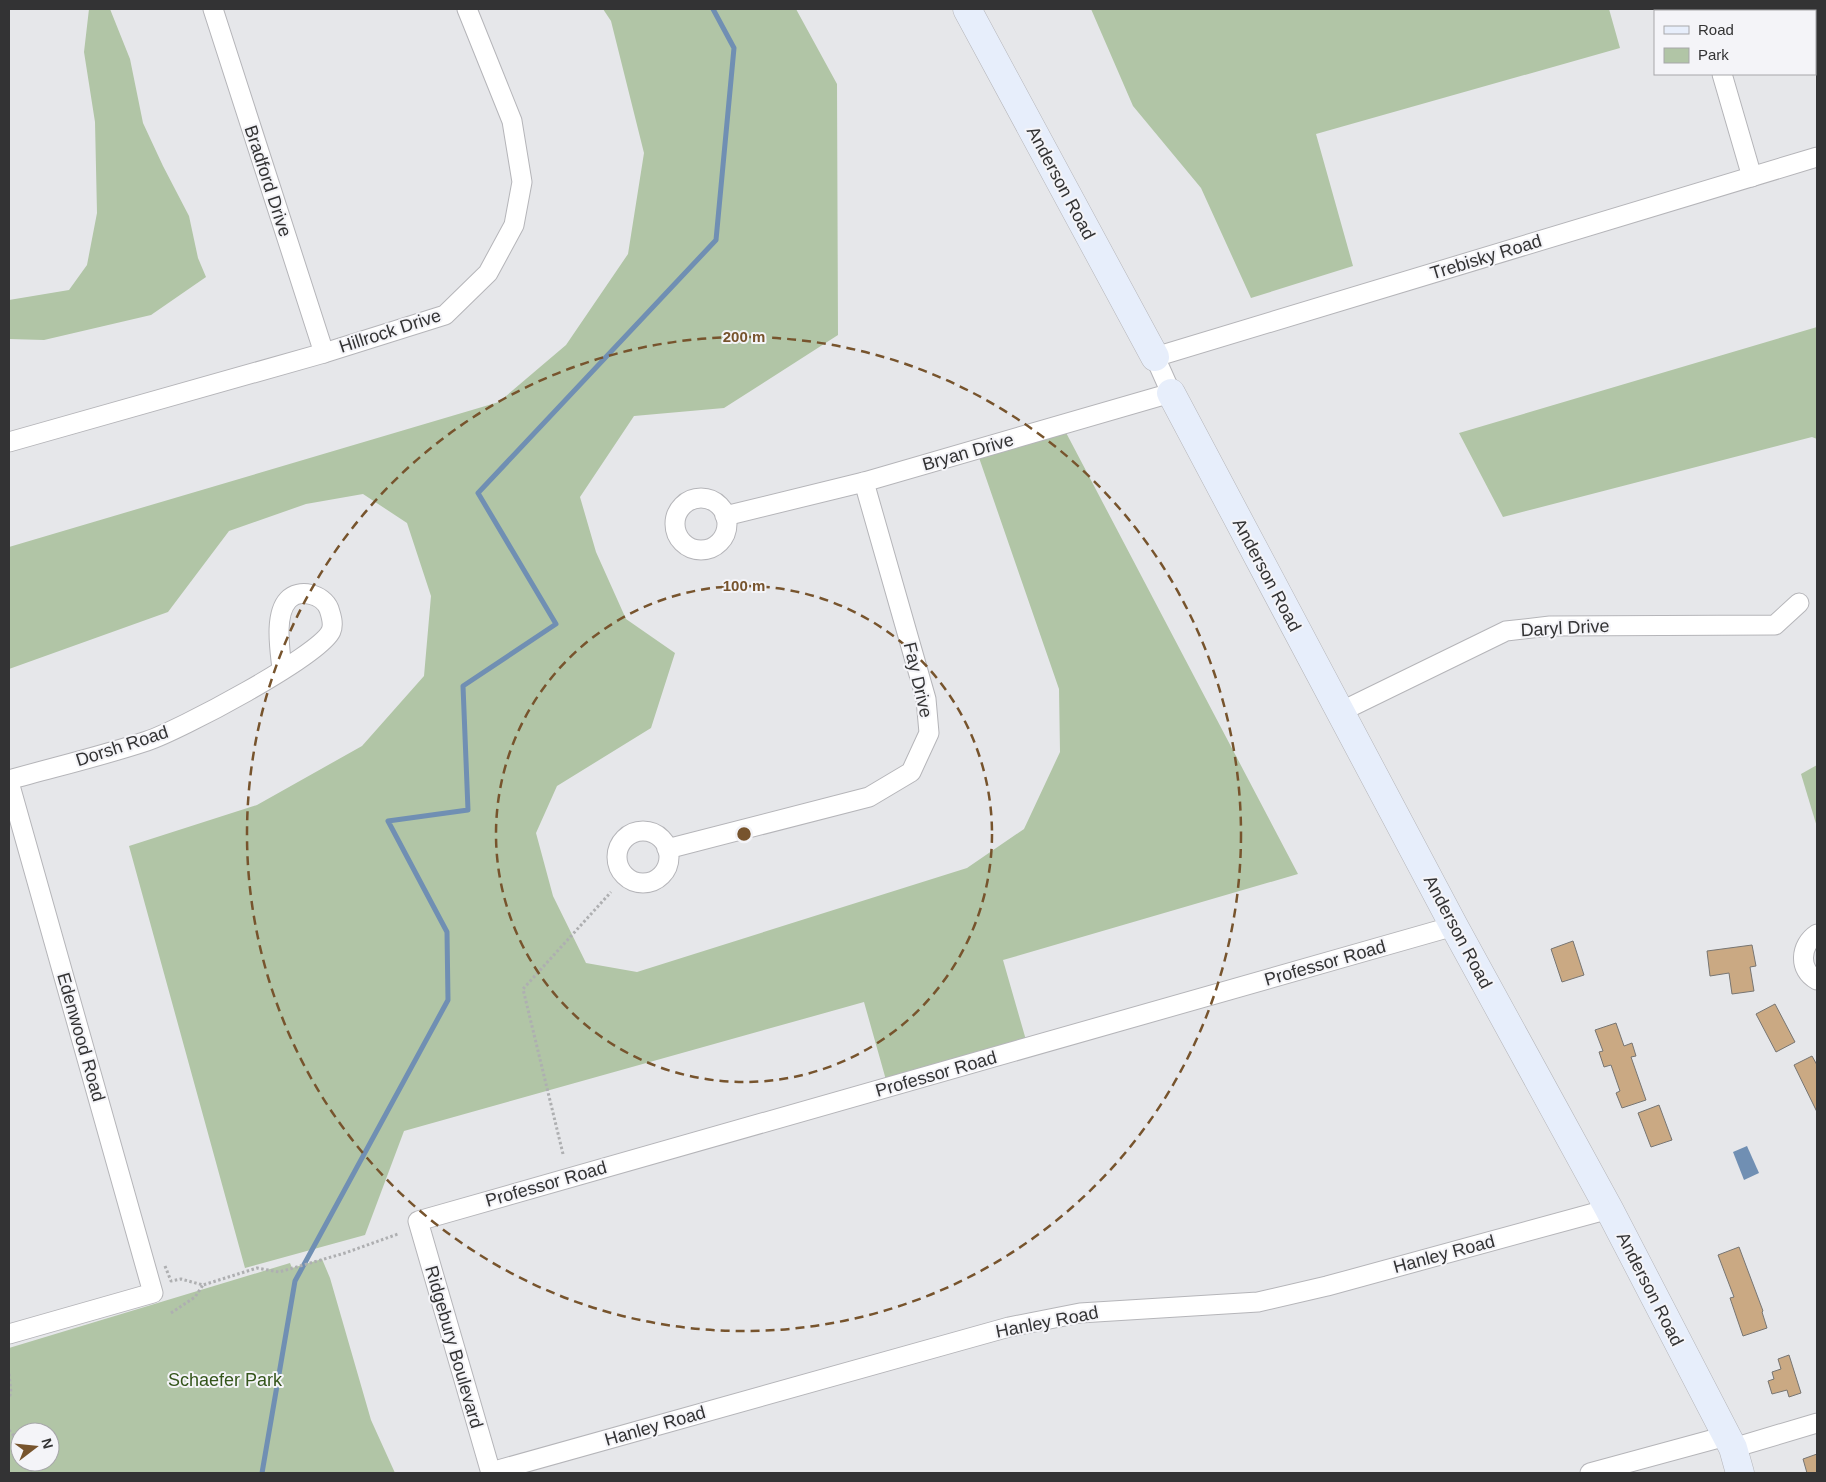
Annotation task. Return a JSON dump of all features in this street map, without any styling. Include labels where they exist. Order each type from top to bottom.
[{"type":"street","name":"Bradford Drive","points":[[213,9],[324,353]]},
{"type":"street","name":"Hillrock Drive","points":[[9,442],[324,353],[445,316],[488,273],[514,225],[522,182],[512,121],[467,9]]},
{"type":"street","name":"Anderson Road","points":[[967,9],[1155,357]]},
{"type":"street","points":[[1722,75],[1752,177]]},
{"type":"street","name":"Trebisky Road","points":[[1155,357],[1817,157]]},
{"type":"street","points":[[1155,357],[1171,393]]},
{"type":"street","name":"Anderson Road","points":[[1171,393],[1454,926],[1609,1209],[1733,1452]]},
{"type":"street","name":"Bryan Drive","points":[[725,516],[864,482],[1171,393]]},
{"type":"street","name":"Fay Drive","points":[[667,850],[869,797],[911,772],[930,733],[926,699],[864,482]]},
{"type":"street","name":"Daryl Drive","points":[[1340,712],[1506,631],[1550,626],[1775,625],[1799,603]]},
{"type":"street","name":"Dorsh Road","points":[[9,781],[149,740],[218,708],[282,669]]},
{"type":"street","name":"Edenwood Road","points":[[9,781],[153,1293],[9,1334]]},
{"type":"street","name":"Professor Road","points":[[418,1221],[1454,926]]},
{"type":"street","points":[[1817,934],[1807,944],[1803,959],[1808,973],[1817,980]]},
{"type":"street","name":"Hanley Road","points":[[491,1473],[1009,1327],[1080,1313],[1258,1302],[1327,1286],[1609,1209]]},
{"type":"street","name":"Ridgebury Boulevard","points":[[418,1221],[491,1473]]},
{"type":"street","points":[[1590,1473],[1733,1452],[1817,1423]]},
{"type":"path","points":[[563,1154],[523,988],[611,892]]},
{"type":"path","points":[[165,1266],[171,1281],[181,1279],[203,1285],[257,1268],[279,1272],[345,1253],[398,1234]]},
{"type":"path","points":[[172,1313],[195,1297],[203,1285]]},
{"type":"path","points":[[9,1374],[11,1393],[9,1397]]},
{"type":"green space","points":[[89,9],[110,9],[130,59],[143,123],[189,216],[198,258],[206,277],[151,315],[44,340],[9,339],[9,300],[69,290],[87,265],[97,213],[95,122],[84,52]]},
{"type":"green space","points":[[603,9],[796,9],[837,84],[838,335],[724,408],[634,416],[580,497],[596,552],[626,619],[675,653],[651,728],[557,786],[536,833],[553,896],[586,963],[637,972],[967,868],[1024,829],[1060,752],[1059,689],[976,449],[1062,425],[1298,874],[1003,960],[1028,1047],[888,1087],[864,1002],[404,1131],[365,1235],[245,1268],[129,846],[257,805],[362,746],[424,676],[431,596],[407,523],[363,494],[306,504],[229,531],[168,612],[9,669],[9,547],[499,402],[566,345],[628,254],[644,153],[611,21]]},
{"type":"green space","points":[[1091,9],[1609,9],[1620,48],[1316,134],[1353,266],[1251,298],[1201,188],[1133,106]]},
{"type":"green space","points":[[1817,327],[1817,439],[1812,437],[1503,517],[1459,433]]},
{"type":"green space","points":[[1817,765],[1817,827],[1801,774]]},
{"type":"green space","name":"Schaefer Park","points":[[322,1259],[330,1278],[371,1420],[395,1473],[9,1473],[9,1348],[290,1263],[292,1268]]},
{"type":"water","points":[[1747,1146],[1759,1173],[1744,1180],[1733,1152]]},
{"type":"building","points":[[1573,941],[1584,975],[1562,982],[1551,949]]},
{"type":"building","points":[[1752,945],[1756,966],[1750,967],[1754,991],[1732,994],[1729,973],[1710,976],[1707,951]]},
{"type":"building","points":[[1775,1004],[1795,1042],[1776,1052],[1756,1014]]},
{"type":"building","points":[[1616,1023],[1624,1046],[1632,1043],[1636,1056],[1631,1057],[1646,1100],[1622,1108],[1616,1093],[1620,1091],[1611,1065],[1604,1067],[1599,1052],[1603,1051],[1595,1030]]},
{"type":"building","points":[[1812,1056],[1817,1065],[1817,1112],[1794,1065]]},
{"type":"building","points":[[1659,1105],[1672,1140],[1651,1147],[1638,1113]]},
{"type":"building","points":[[1739,1247],[1763,1311],[1767,1328],[1743,1336],[1730,1298],[1734,1297],[1718,1255]]},
{"type":"building","points":[[1789,1355],[1801,1393],[1789,1397],[1787,1390],[1772,1394],[1768,1381],[1774,1379],[1772,1372],[1781,1369],[1778,1359]]},
{"type":"building","points":[[1817,1454],[1817,1473],[1807,1473],[1803,1459]]},
{"type":"waterway","points":[[262,1473],[295,1281],[448,1000],[447,932],[388,821],[468,810],[463,686],[556,624],[478,493],[716,240],[734,48],[713,9]]}]
